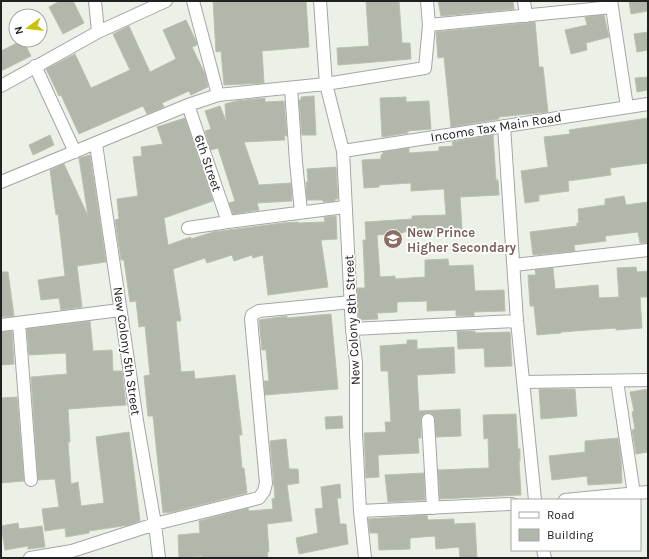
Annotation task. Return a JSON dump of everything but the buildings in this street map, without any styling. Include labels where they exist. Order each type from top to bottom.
[{"type":"street","points":[[95,1],[98,32]]},
{"type":"street","points":[[1,86],[98,32],[166,1]]},
{"type":"street","points":[[193,1],[218,95]]},
{"type":"street","name":"New Colony 8th Street","points":[[320,1],[326,84],[343,151],[352,329],[356,363],[356,434],[360,511],[365,558]]},
{"type":"street","points":[[1,182],[188,105],[218,95],[326,84],[425,68],[429,25],[427,1]]},
{"type":"street","points":[[524,1],[526,16]]},
{"type":"street","points":[[429,25],[526,16],[611,4],[627,107]]},
{"type":"street","points":[[35,66],[75,152]]},
{"type":"street","points":[[291,88],[301,212]]},
{"type":"street","name":"Income Tax Main Road","points":[[343,151],[648,104]]},
{"type":"street","name":"6th Street","points":[[188,105],[228,222]]},
{"type":"street","points":[[504,126],[514,265],[516,321],[524,382],[535,499]]},
{"type":"street","name":"New Colony 5th Street","points":[[96,144],[120,310],[155,524],[159,558]]},
{"type":"street","points":[[188,228],[345,207]]},
{"type":"street","points":[[514,265],[648,250]]},
{"type":"street","points":[[30,558],[72,551],[155,524],[256,500],[259,498],[264,491],[266,483],[251,319],[252,315],[263,310],[351,302]]},
{"type":"street","points":[[1,325],[120,310]]},
{"type":"street","points":[[352,329],[516,321]]},
{"type":"street","points":[[19,323],[31,480]]},
{"type":"street","points":[[524,382],[648,380]]},
{"type":"street","points":[[617,381],[634,494]]},
{"type":"street","points":[[428,420],[432,508]]},
{"type":"street","points":[[576,499],[648,492]]},
{"type":"street","points":[[360,511],[511,504]]},
{"type":"place","name":"New Prince Higher Secondary","points":[[393,239]]}]
